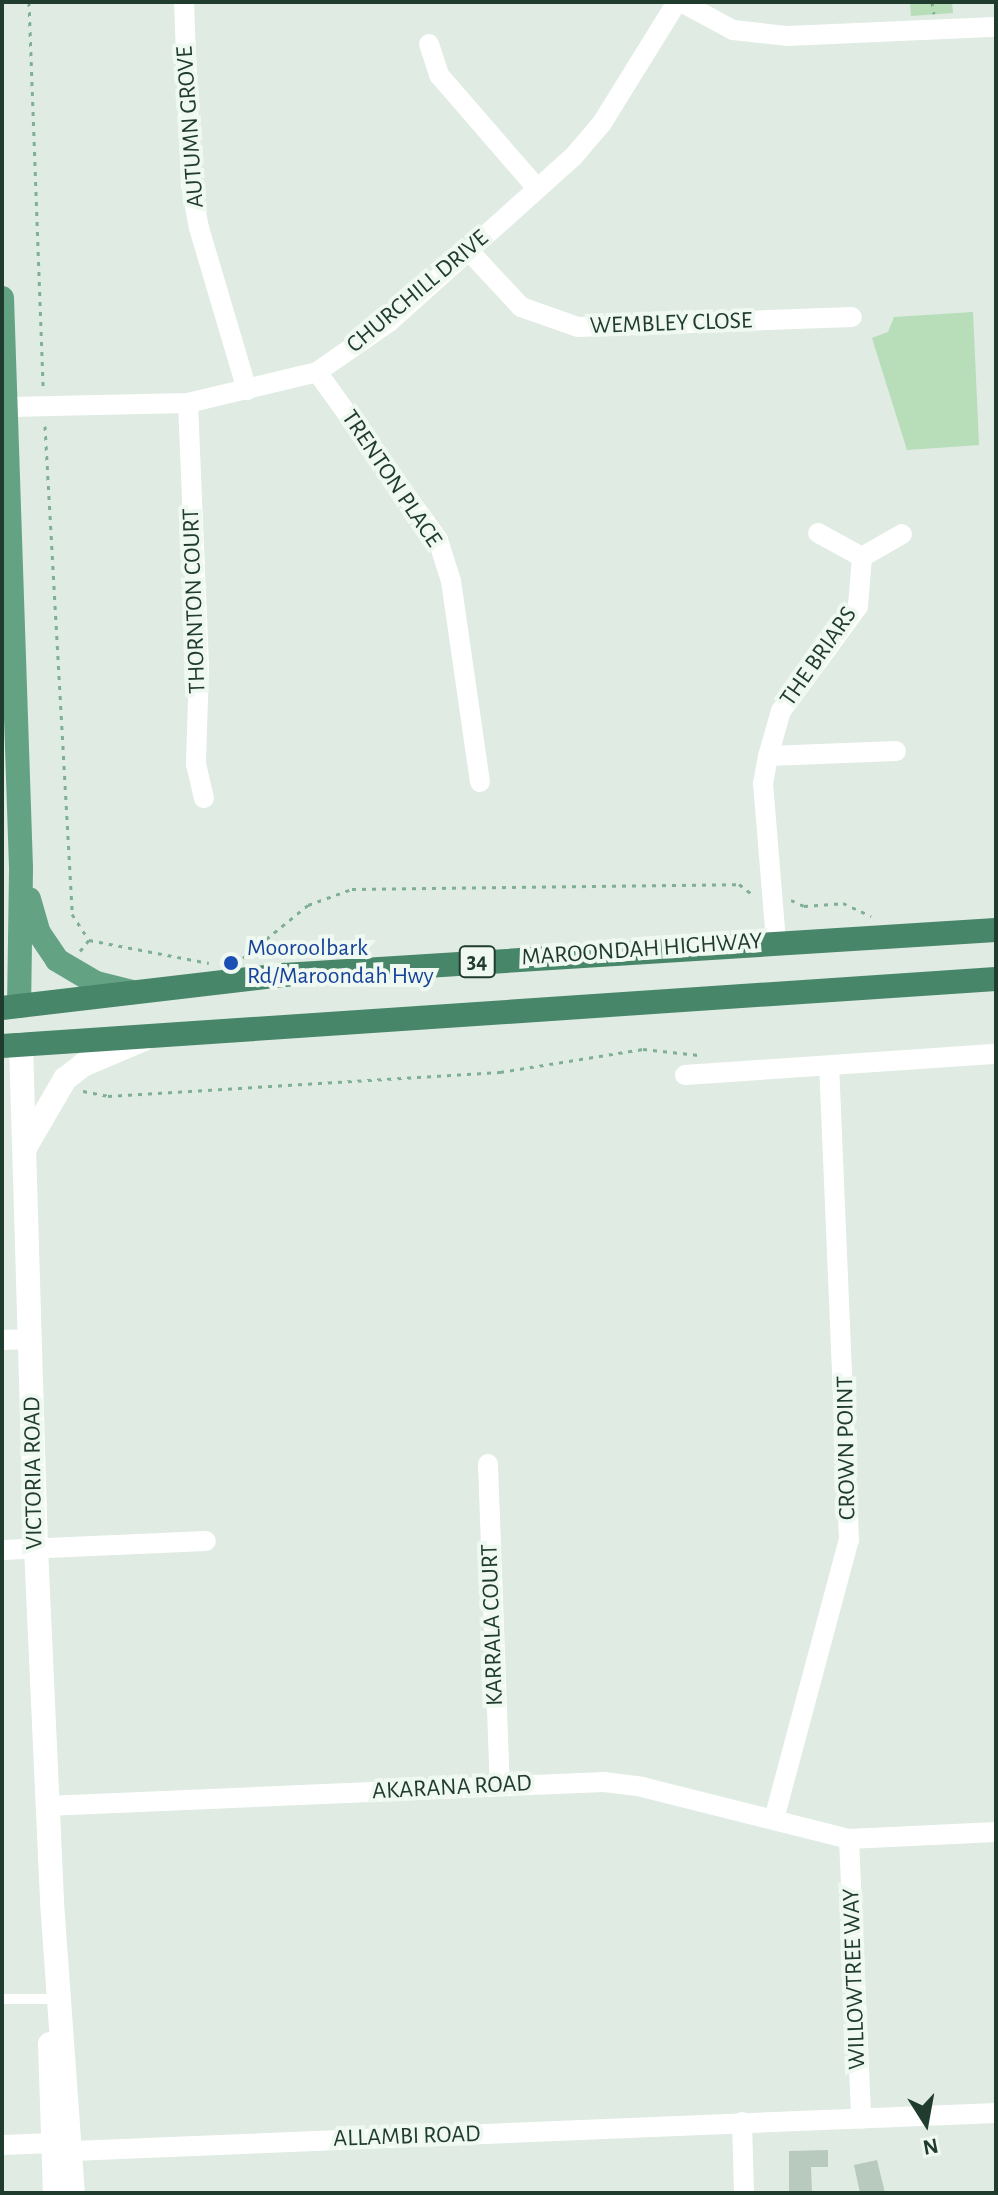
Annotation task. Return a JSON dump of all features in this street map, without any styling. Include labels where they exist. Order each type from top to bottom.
[{"type":"highway","name":"MAROONDAH HIGHWAY","points":[[11,1007],[284,975],[776,941],[996,930]]},
{"type":"highway","name":"34","points":[[12,1045],[996,979]]},
{"type":"highway","points":[[11,1007],[12,1045]]},
{"type":"main road","points":[[2,298],[21,869],[11,1007]]},
{"type":"main road","points":[[21,869],[39,933],[66,967],[96,983],[134,992]]},
{"type":"main road","points":[[24,1152],[65,1079],[83,1065],[158,1033]]},
{"type":"main road","name":"VICTORIA ROAD","points":[[12,1045],[24,1152],[36,1548],[63,2147],[55,2193]]},
{"type":"main road","name":"VICTORIA ROAD","points":[[52,1902],[49,1999],[63,2147],[73,2193]]},
{"type":"street","name":"AUTUMN GROVE","points":[[184,2],[191,185],[199,228],[247,390]]},
{"type":"street","name":"CHURCHILL DRIVE","points":[[8,407],[188,403],[317,372],[360,346],[469,251],[602,123],[679,2]]},
{"type":"street","points":[[679,2],[733,30],[787,36],[996,27]]},
{"type":"street","points":[[429,44],[439,75],[537,188]]},
{"type":"street","name":"WEMBLEY CLOSE","points":[[469,251],[521,307],[578,327],[852,317]]},
{"type":"street","name":"TRENTON PLACE","points":[[317,372],[438,540],[451,581],[480,782]]},
{"type":"street","name":"THORNTON COURT","points":[[188,403],[199,666],[196,764],[204,798]]},
{"type":"street","points":[[818,533],[862,557],[902,534]]},
{"type":"street","name":"THE BRIARS","points":[[776,941],[763,784],[768,756],[781,711],[858,606],[862,557]]},
{"type":"street","points":[[768,756],[896,751]]},
{"type":"street","points":[[685,1075],[996,1054]]},
{"type":"street","name":"CROWN POINT","points":[[774,1819],[849,1540],[843,1303],[829,1067]]},
{"type":"street","points":[[2,1340],[31,1339]]},
{"type":"street","name":"KARRALA COURT","points":[[488,1464],[500,1786]]},
{"type":"street","points":[[2,1550],[206,1541]]},
{"type":"street","name":"AKARANA ROAD","points":[[47,1806],[500,1786],[617,1784],[849,1839],[996,1832]]},
{"type":"street","name":"WILLOWTREE WAY","points":[[849,1839],[861,2119]]},
{"type":"street","name":"ALLAMBI ROAD","points":[[2,2145],[63,2147],[996,2113]]},
{"type":"street","points":[[742,2122],[744,2193]]},
{"type":"lane","points":[[2,1999],[49,1999]]},
{"type":"path","points":[[29,2],[44,406],[72,914],[89,940],[218,965]]},
{"type":"path","points":[[238,961],[308,905],[352,889],[739,884],[757,898],[804,906],[843,903],[870,916],[884,916]]},
{"type":"path","points":[[66,967],[89,940]]},
{"type":"path","points":[[65,1079],[88,1094],[108,1096],[500,1072],[643,1049],[699,1055],[709,1062],[710,1074]]},
{"type":"green space","points":[[910,2],[952,2],[953,13],[911,16]]},
{"type":"green space","points":[[973,312],[979,445],[907,450],[872,338],[888,332],[894,317]]},
{"type":"building","points":[[828,2150],[828,2167],[811,2167],[812,2193],[789,2193],[789,2151]]},
{"type":"building","points":[[877,2160],[885,2193],[860,2193],[854,2165]]},
{"type":"place","name":"Mooroolbark Rd/Maroondah Hwy","points":[[231,963]]}]
